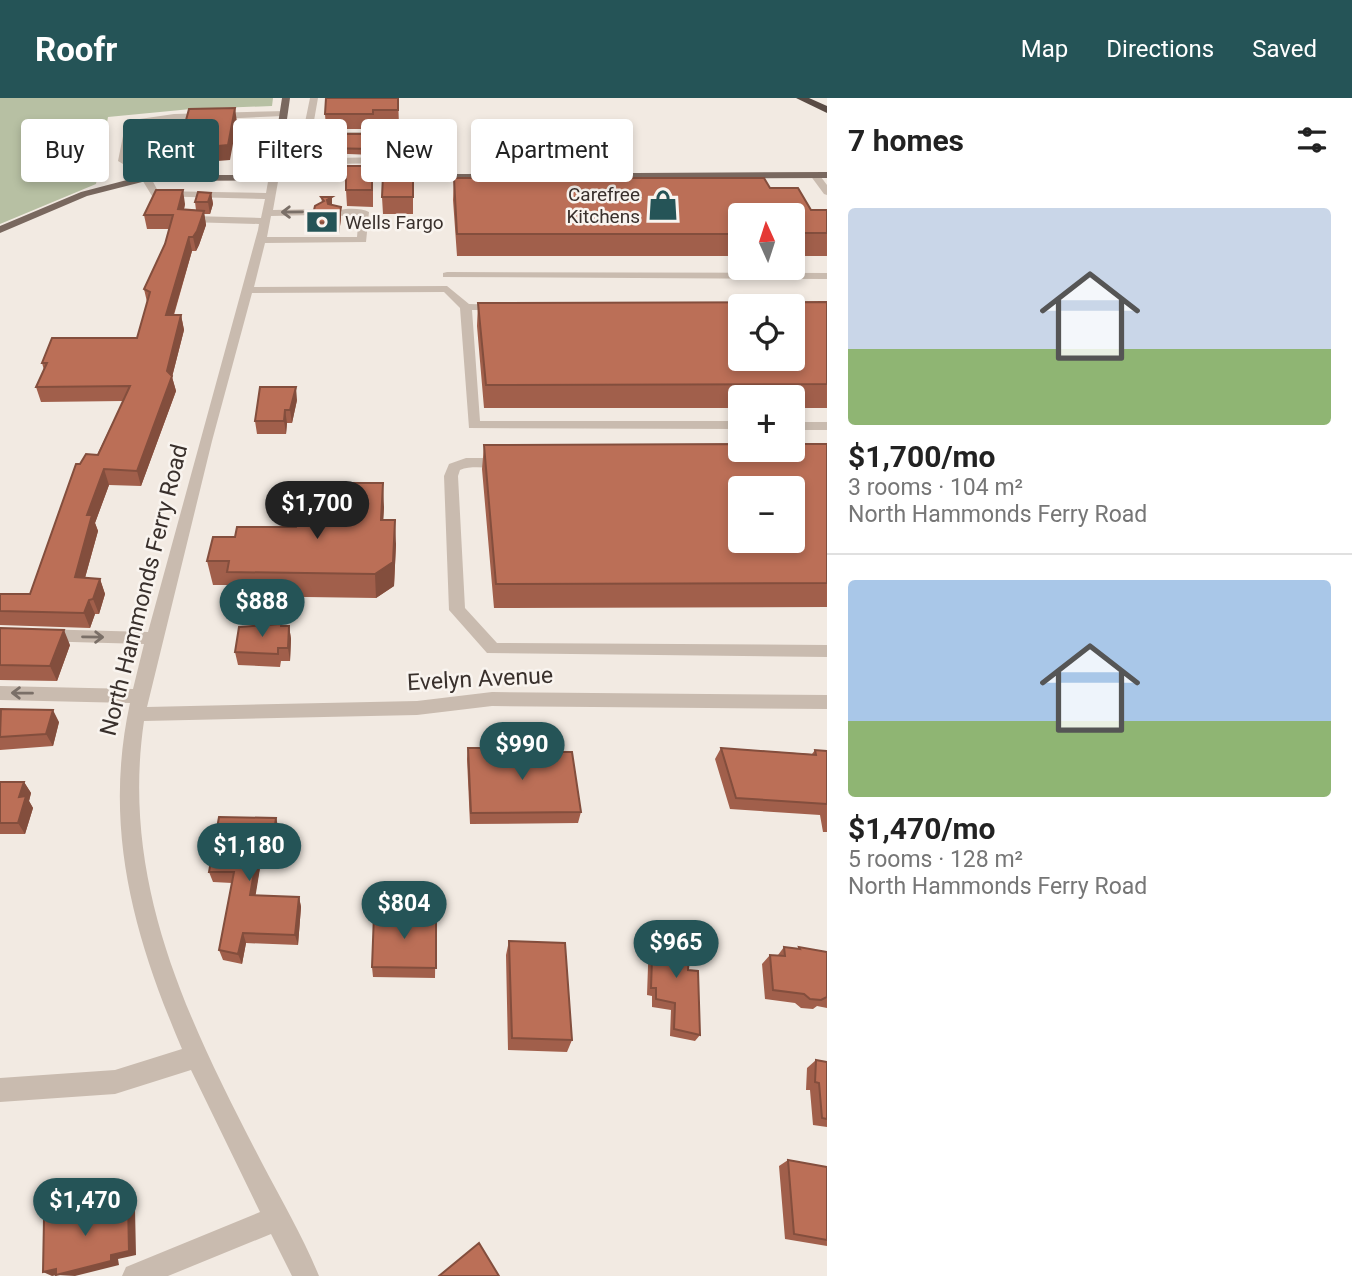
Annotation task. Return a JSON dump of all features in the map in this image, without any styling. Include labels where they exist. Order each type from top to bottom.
[{"type":"highway","points":[[801,98],[827,110]]},
{"type":"main road","name":"North Hammonds Ferry Road","points":[[283,117],[286,98]]},
{"type":"main road","points":[[457,176],[827,175]]},
{"type":"main road","points":[[0,230],[84,194],[130,182]]},
{"type":"street","points":[[152,119],[310,119],[314,98]]},
{"type":"street","points":[[347,134],[361,134],[360,155],[347,155]]},
{"type":"street","points":[[815,175],[827,192]]},
{"type":"street","points":[[148,182],[155,194],[195,195],[268,210]]},
{"type":"street","name":"North Hammonds Ferry Road","points":[[273,182],[249,290],[219,391],[137,705],[127,772],[131,845],[150,932],[195,1057],[306,1276]]},
{"type":"street","points":[[195,195],[187,219],[268,210],[317,212]]},
{"type":"street","points":[[261,240],[362,240],[364,212],[335,213]]},
{"type":"street","points":[[447,275],[827,276]]},
{"type":"street","points":[[249,290],[447,289],[466,307],[474,425],[728,425]]},
{"type":"street","points":[[466,307],[521,307]]},
{"type":"street","points":[[805,425],[827,426]]},
{"type":"street","points":[[522,462],[466,462],[454,467],[451,476],[457,610],[493,649],[826,654]]},
{"type":"street","points":[[0,634],[155,638]]},
{"type":"street","name":"Evelyn Avenue","points":[[0,693],[137,705],[417,708],[492,699],[827,702]]},
{"type":"street","points":[[0,1090],[115,1082],[195,1057]]},
{"type":"street","points":[[135,1276],[278,1218]]},
{"type":"green space","points":[[0,98],[273,98],[272,106],[191,109],[108,119],[21,119],[21,182],[96,184],[0,224]]},
{"type":"building","points":[[326,98],[398,98],[398,110],[373,110],[373,114],[325,114]]},
{"type":"building","points":[[235,108],[228,145],[219,146],[219,119],[186,119],[189,109]]},
{"type":"building","points":[[347,134],[361,134],[361,149],[347,148]]},
{"type":"building","points":[[347,166],[361,166],[361,182],[372,182],[372,190],[346,190]]},
{"type":"building","points":[[457,178],[471,178],[471,182],[633,182],[633,178],[764,178],[770,188],[798,188],[811,210],[827,210],[827,233],[805,233],[805,203],[728,203],[728,234],[457,234],[454,182],[457,182]]},
{"type":"building","points":[[383,182],[413,182],[413,197],[382,197]]},
{"type":"building","points":[[156,190],[183,190],[178,209],[204,211],[197,231],[193,237],[189,237],[166,315],[181,315],[167,371],[172,376],[137,471],[104,469],[87,515],[92,515],[75,577],[100,579],[93,599],[89,600],[84,613],[0,611],[0,594],[30,594],[76,464],[80,464],[86,454],[98,455],[130,386],[36,387],[47,363],[42,363],[52,338],[137,338],[150,292],[144,289],[165,244],[173,215],[144,215]]},
{"type":"building","points":[[198,192],[211,193],[208,202],[195,202]]},
{"type":"building","points":[[321,197],[332,197],[327,200],[328,204],[341,207],[338,223],[311,222],[315,206],[324,201]]},
{"type":"building","points":[[728,302],[728,371],[805,371],[805,302],[827,302],[827,384],[486,385],[478,303]]},
{"type":"building","points":[[260,387],[296,387],[290,410],[285,410],[284,421],[255,421]]},
{"type":"building","points":[[728,444],[728,462],[805,462],[805,444],[827,444],[827,583],[496,584],[484,445]]},
{"type":"building","points":[[352,483],[383,483],[381,520],[395,520],[393,562],[375,574],[227,572],[229,561],[207,561],[213,537],[235,537],[237,527],[296,527],[297,520],[317,520],[318,514],[343,514],[346,489],[352,489]]},
{"type":"building","points":[[281,624],[289,626],[288,648],[278,648],[278,654],[235,652],[239,627]]},
{"type":"building","points":[[0,628],[64,630],[50,666],[0,665]]},
{"type":"building","points":[[1,709],[53,710],[46,734],[0,737]]},
{"type":"building","points":[[468,748],[494,748],[494,752],[572,752],[581,812],[471,813]]},
{"type":"building","points":[[721,748],[816,755],[815,750],[827,751],[827,804],[736,798]]},
{"type":"building","points":[[0,782],[24,782],[19,797],[26,796],[18,823],[0,823]]},
{"type":"building","points":[[219,817],[276,818],[273,839],[260,839],[250,895],[299,897],[295,935],[243,933],[238,954],[219,950],[234,872],[209,872]]},
{"type":"building","points":[[374,914],[436,915],[436,968],[372,967]]},
{"type":"building","points":[[653,930],[690,940],[688,970],[698,971],[700,1035],[674,1029],[675,1003],[656,999],[656,988],[651,988]]},
{"type":"building","points":[[509,941],[565,943],[572,1040],[512,1038]]},
{"type":"building","points":[[784,947],[827,952],[827,997],[821,1000],[810,999],[804,994],[773,990],[770,955],[785,956]]},
{"type":"building","points":[[816,1060],[827,1062],[827,1119],[822,1118],[819,1083],[815,1082]]},
{"type":"building","points":[[788,1160],[827,1167],[827,1240],[794,1234]]},
{"type":"building","points":[[112,1203],[112,1207],[128,1203],[129,1251],[111,1255],[111,1261],[56,1275],[56,1269],[43,1272],[44,1219]]},
{"type":"building","points":[[479,1243],[499,1276],[439,1276]]},
{"type":"place","name":"Carefree Kitchens","points":[[663,205]]},
{"type":"place","name":"Wells Fargo","points":[[322,222]]}]
